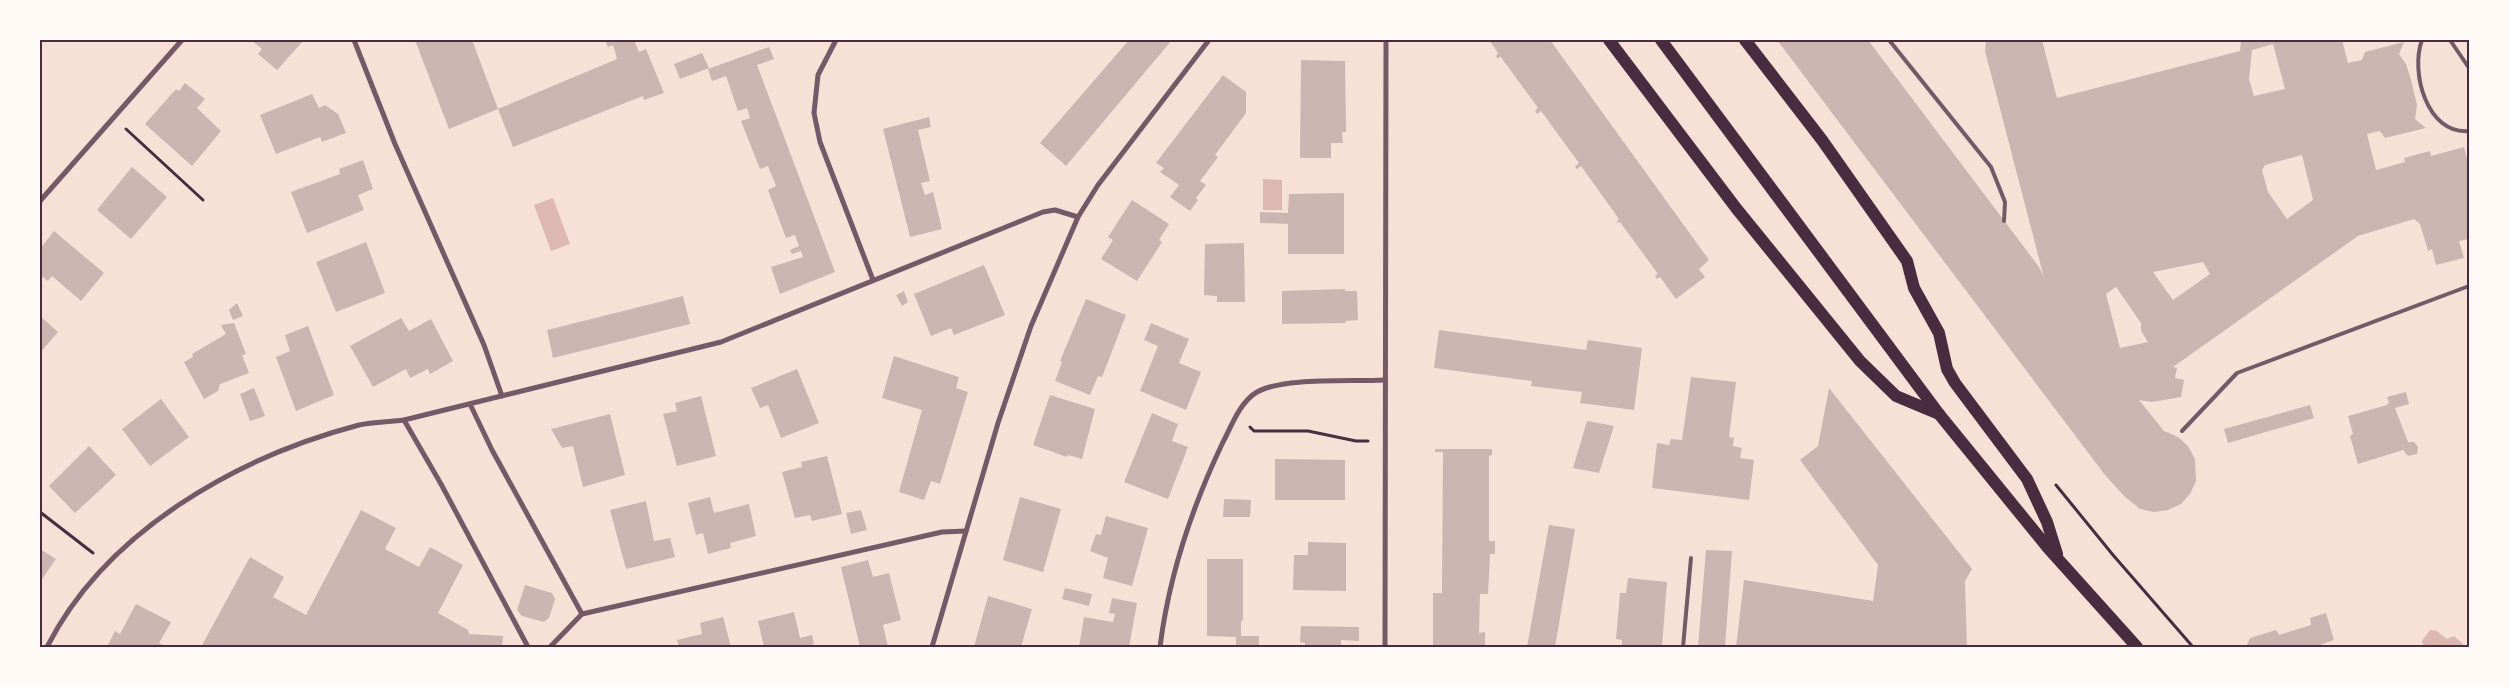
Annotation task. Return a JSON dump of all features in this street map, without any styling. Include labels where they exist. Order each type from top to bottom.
[{"type":"main road","points":[[1609,40],[1736,208],[1860,361],[1896,396],[1939,414]]},
{"type":"main road","points":[[1661,40],[1939,414],[2060,561],[2137,647]]},
{"type":"main road","points":[[1745,40],[1822,140],[1907,261],[1914,288],[1939,334],[1951,376],[2027,480],[2047,522],[2060,561]]},
{"type":"street","points":[[40,201],[112,117],[182,40]]},
{"type":"street","points":[[354,40],[394,144],[484,345],[502,396]]},
{"type":"street","points":[[836,40],[818,75],[814,113],[820,142],[873,280]]},
{"type":"street","points":[[932,647],[998,423],[1031,326],[1078,216],[1098,185],[1209,40]]},
{"type":"street","points":[[1385,647],[1386,40]]},
{"type":"street","points":[[47,647],[58,626],[106,563],[135,538],[210,484],[278,451],[360,425],[404,420],[721,342],[1043,212],[1055,210],[1078,216]]},
{"type":"street","points":[[1160,647],[1163,621],[1185,532],[1208,474],[1236,415],[1244,403],[1256,392],[1275,385],[1384,380]]},
{"type":"street","points":[[470,404],[492,450],[582,614]]},
{"type":"street","points":[[404,420],[441,484],[528,647]]},
{"type":"street","points":[[550,647],[582,614],[942,532],[966,532]]},
{"type":"lane","points":[[1889,40],[1991,167],[2005,202],[2004,221]]},
{"type":"lane","points":[[2422,40],[2417,71],[2426,100],[2437,119],[2457,132],[2469,132]]},
{"type":"lane","points":[[2450,40],[2469,68]]},
{"type":"lane","points":[[2182,431],[2237,373],[2469,286]]},
{"type":"lane","points":[[1683,647],[1691,558]]},
{"type":"path","points":[[112,117],[203,200]]},
{"type":"path","points":[[1254,431],[1308,431],[1363,441]]},
{"type":"path","points":[[2052,479],[2113,555],[2193,647]]},
{"type":"path","points":[[40,512],[106,563]]},
{"type":"shaded area","points":[[1263,179],[1282,180],[1282,210],[1263,210]]},
{"type":"shaded area","points":[[553,198],[570,244],[551,251],[534,205]]},
{"type":"shaded area","points":[[2430,630],[2437,631],[2447,639],[2454,636],[2462,643],[2463,647],[2424,647],[2422,641]]},
{"type":"building","points":[[251,40],[304,40],[277,70],[258,54],[262,49]]},
{"type":"building","points":[[415,40],[472,40],[498,109],[449,129]]},
{"type":"building","points":[[605,40],[634,40],[639,52],[646,49],[664,93],[644,100],[643,96],[513,147],[498,109],[617,59],[613,45],[608,47]]},
{"type":"building","points":[[1129,40],[1172,40],[1066,166],[1040,143]]},
{"type":"building","points":[[1489,40],[1550,40],[1709,260],[1699,269],[1705,277],[1676,299],[1660,277],[1656,279],[1655,276],[1658,274],[1620,222],[1616,223],[1619,219],[1581,166],[1577,169],[1575,167],[1579,163],[1541,111],[1537,114],[1535,111],[1538,108],[1500,56],[1498,59],[1496,56],[1498,53]]},
{"type":"building","points":[[1777,40],[1868,40],[2039,267],[2044,278],[1985,51],[1986,40],[2042,40],[2057,98],[2240,51],[2241,40],[2342,40],[2348,63],[2362,60],[2365,52],[2404,42],[2399,54],[2406,64],[2411,80],[2417,105],[2415,119],[2426,128],[2385,138],[2380,131],[2367,134],[2376,170],[2405,162],[2404,158],[2430,151],[2431,156],[2464,147],[2469,166],[2469,239],[2459,241],[2464,258],[2436,265],[2432,249],[2428,251],[2420,224],[2414,219],[2358,236],[2173,367],[2177,368],[2175,378],[2184,380],[2181,397],[2152,402],[2139,400],[2164,431],[2178,437],[2188,446],[2195,459],[2196,481],[2190,494],[2181,504],[2168,510],[2154,512],[2140,509],[2124,496],[2105,475]],"holes":[[[2273,44],[2285,89],[2254,96],[2249,79],[2252,50]],[[2302,155],[2313,200],[2287,219],[2268,192],[2262,170],[2265,165]],[[2203,262],[2210,274],[2173,300],[2153,272]],[[2116,287],[2141,323],[2141,331],[2148,342],[2120,348],[2106,294]]]},
{"type":"building","points":[[769,47],[774,59],[757,65],[835,272],[780,294],[771,267],[803,257],[801,251],[792,254],[790,250],[799,246],[795,235],[786,238],[768,190],[776,186],[768,166],[760,169],[741,121],[750,118],[747,108],[738,111],[726,76],[712,81],[708,69]]},
{"type":"building","points":[[702,53],[709,68],[680,79],[674,64]]},
{"type":"building","points":[[1301,60],[1345,61],[1346,132],[1342,132],[1343,143],[1331,143],[1331,158],[1300,158]]},
{"type":"building","points":[[1223,75],[1246,92],[1246,113],[1215,155],[1218,157],[1200,181],[1206,185],[1196,198],[1198,200],[1190,211],[1170,197],[1179,185],[1160,172],[1164,168],[1156,163]]},
{"type":"building","points":[[185,83],[205,99],[197,108],[221,131],[192,166],[145,124],[176,89],[179,91]]},
{"type":"building","points":[[312,94],[319,108],[325,105],[338,114],[346,133],[322,142],[320,137],[276,154],[260,115]]},
{"type":"building","points":[[929,117],[931,127],[918,130],[930,181],[921,183],[925,195],[933,192],[942,229],[910,237],[883,129]]},
{"type":"building","points":[[363,160],[373,189],[358,195],[364,210],[307,233],[291,192],[340,174],[339,169]]},
{"type":"building","points":[[132,167],[167,197],[131,239],[97,210]]},
{"type":"building","points":[[1344,193],[1344,254],[1288,254],[1288,224],[1260,223],[1260,212],[1288,213],[1289,194]]},
{"type":"building","points":[[1132,200],[1169,224],[1159,240],[1162,242],[1137,281],[1101,259],[1113,240],[1108,237]]},
{"type":"building","points":[[54,231],[104,273],[81,301],[52,276],[48,281],[40,275],[40,249]]},
{"type":"building","points":[[366,242],[385,293],[336,312],[316,262]]},
{"type":"building","points":[[1244,243],[1245,302],[1217,302],[1217,296],[1204,295],[1205,244]]},
{"type":"building","points":[[984,265],[1005,315],[954,335],[951,328],[931,336],[914,294]]},
{"type":"building","points":[[1345,289],[1345,291],[1357,291],[1358,320],[1345,321],[1346,323],[1282,324],[1282,291]]},
{"type":"building","points":[[904,291],[908,302],[902,306],[896,295]]},
{"type":"building","points":[[683,296],[690,324],[553,358],[547,330]]},
{"type":"building","points":[[1086,299],[1126,315],[1102,377],[1098,376],[1090,395],[1055,381],[1062,362],[1060,361]]},
{"type":"building","points":[[237,303],[243,316],[233,320],[229,310]]},
{"type":"building","points":[[40,316],[58,332],[40,353]]},
{"type":"building","points":[[401,318],[409,331],[431,319],[453,361],[430,374],[428,369],[410,378],[406,369],[373,387],[350,346]]},
{"type":"building","points":[[234,323],[246,354],[242,355],[249,373],[220,384],[218,391],[204,399],[184,362],[193,357],[192,354],[226,334],[221,325]]},
{"type":"building","points":[[1151,323],[1189,339],[1179,363],[1201,372],[1186,410],[1140,391],[1158,346],[1144,340]]},
{"type":"building","points":[[308,326],[334,395],[296,411],[276,357],[290,351],[285,335]]},
{"type":"building","points":[[1439,330],[1586,350],[1588,340],[1642,348],[1634,410],[1580,403],[1582,392],[1531,386],[1532,381],[1434,368]]},
{"type":"building","points":[[894,356],[959,377],[956,388],[968,392],[940,484],[931,481],[924,500],[899,492],[922,410],[882,398]]},
{"type":"building","points":[[797,369],[819,423],[781,438],[768,405],[760,408],[751,388]]},
{"type":"building","points":[[1691,377],[1736,382],[1729,437],[1734,438],[1733,446],[1742,448],[1740,458],[1754,460],[1749,500],[1652,488],[1657,443],[1669,445],[1671,439],[1682,440]]},
{"type":"building","points":[[254,388],[265,416],[250,421],[240,394]]},
{"type":"building","points":[[1829,388],[1972,569],[1965,581],[1967,647],[1736,647],[1744,580],[1873,601],[1878,565],[1800,460],[1818,446]]},
{"type":"building","points":[[2406,392],[2409,404],[2395,408],[2408,442],[2414,442],[2418,447],[2417,454],[2408,456],[2403,450],[2358,464],[2350,436],[2353,434],[2348,416],[2387,405],[2389,402],[2387,397]]},
{"type":"building","points":[[1050,395],[1095,409],[1082,459],[1068,455],[1067,457],[1033,445]]},
{"type":"building","points":[[701,396],[716,456],[677,466],[663,414],[677,411],[675,403]]},
{"type":"building","points":[[161,399],[189,437],[150,466],[122,429]]},
{"type":"building","points":[[2310,405],[2314,418],[2228,443],[2224,429]]},
{"type":"building","points":[[1152,413],[1178,424],[1172,441],[1188,447],[1168,499],[1124,482]]},
{"type":"building","points":[[610,414],[625,475],[583,487],[573,446],[562,448],[551,429]]},
{"type":"building","points":[[1587,421],[1614,426],[1599,473],[1573,468]]},
{"type":"building","points":[[89,446],[116,475],[75,513],[49,486]]},
{"type":"building","points":[[1435,449],[1492,449],[1492,455],[1489,456],[1489,541],[1495,541],[1495,554],[1490,554],[1488,594],[1480,594],[1479,633],[1485,632],[1485,647],[1433,647],[1433,593],[1442,593],[1443,452],[1435,452]]},
{"type":"building","points":[[827,456],[842,514],[812,521],[810,515],[795,518],[782,472],[802,467],[801,462]]},
{"type":"building","points":[[1275,459],[1345,460],[1345,500],[1275,500]]},
{"type":"building","points":[[710,497],[714,513],[749,504],[756,536],[730,543],[731,548],[708,554],[703,533],[696,535],[688,503]]},
{"type":"building","points":[[1020,497],[1061,509],[1043,572],[1003,560]]},
{"type":"building","points":[[1224,499],[1251,500],[1250,517],[1223,517]]},
{"type":"building","points":[[646,501],[654,541],[670,538],[675,557],[626,569],[610,510]]},
{"type":"building","points":[[361,510],[396,528],[385,549],[419,567],[430,547],[463,565],[438,613],[468,630],[469,634],[503,636],[502,647],[201,647],[250,557],[284,577],[273,597],[306,615]]},
{"type":"building","points":[[861,510],[867,530],[851,534],[846,513]]},
{"type":"building","points":[[1106,516],[1148,528],[1132,586],[1103,578],[1108,558],[1090,551],[1096,534],[1101,535]]},
{"type":"building","points":[[1549,525],[1575,529],[1555,647],[1527,647]]},
{"type":"building","points":[[1308,542],[1346,543],[1346,591],[1293,590],[1294,555],[1308,555]]},
{"type":"building","points":[[40,549],[56,559],[40,582]]},
{"type":"building","points":[[1706,550],[1732,551],[1725,647],[1698,647]]},
{"type":"building","points":[[1207,559],[1243,559],[1243,620],[1241,621],[1241,636],[1259,636],[1259,647],[1236,647],[1236,637],[1207,636]]},
{"type":"building","points":[[868,560],[873,577],[889,573],[901,620],[883,625],[888,647],[860,647],[841,567]]},
{"type":"building","points":[[1628,578],[1667,582],[1662,647],[1622,647],[1622,640],[1616,639],[1620,593],[1626,593]]},
{"type":"building","points":[[525,585],[552,593],[555,599],[549,618],[544,622],[522,616],[517,610]]},
{"type":"building","points":[[1065,588],[1092,594],[1089,606],[1062,599]]},
{"type":"building","points":[[988,596],[1032,609],[1021,647],[974,647]]},
{"type":"building","points":[[1112,598],[1137,603],[1129,647],[1079,647],[1084,617],[1113,622],[1115,614],[1109,613]]},
{"type":"building","points":[[136,604],[171,622],[159,643],[167,647],[107,647],[115,631],[120,634]]},
{"type":"building","points":[[794,612],[800,638],[812,635],[814,644],[804,647],[764,647],[758,621]]},
{"type":"building","points":[[2326,613],[2334,640],[2314,647],[2246,647],[2250,638],[2276,630],[2279,635],[2311,625],[2310,618]]},
{"type":"building","points":[[723,617],[731,647],[679,647],[677,640],[702,634],[700,623]]},
{"type":"building","points":[[1301,626],[1359,627],[1359,641],[1341,640],[1341,647],[1305,647],[1305,643],[1300,642]]}]
